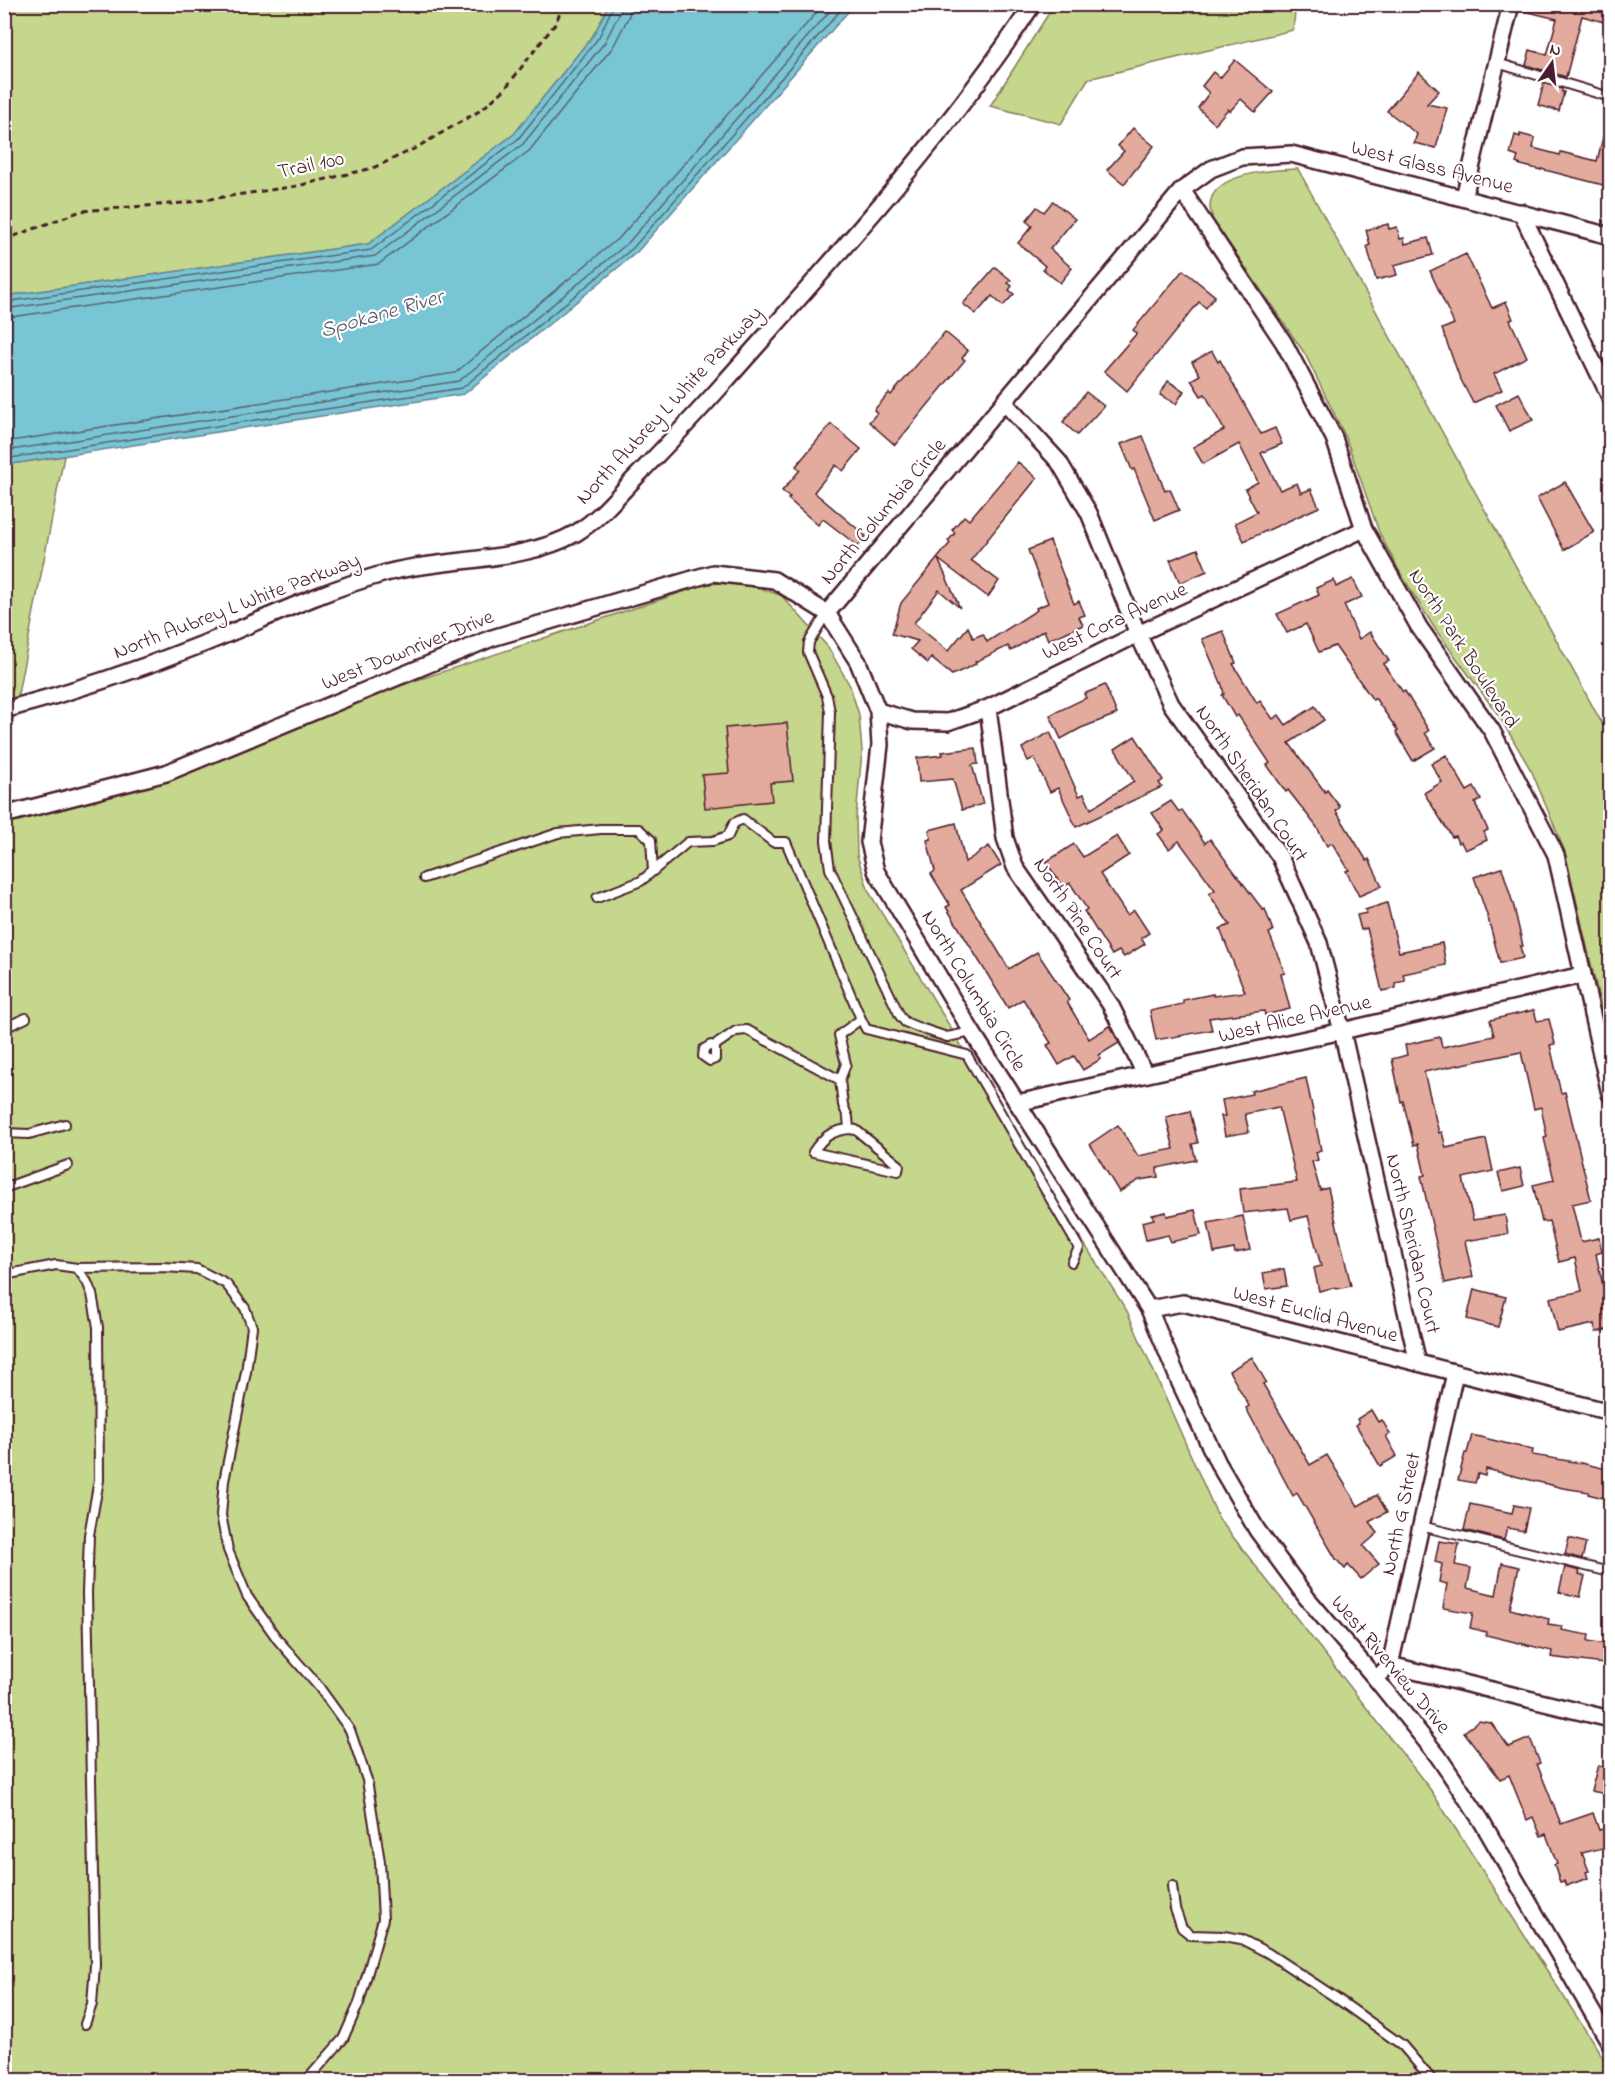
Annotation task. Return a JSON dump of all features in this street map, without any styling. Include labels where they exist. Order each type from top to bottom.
[{"type":"street","name":"North Aubrey L White Parkway","points":[[4,710],[74,691],[200,645],[314,598],[381,574],[498,556],[543,546],[576,533],[608,507],[688,423],[811,285],[943,128],[1033,4]]},
{"type":"street","points":[[1464,198],[1511,4]]},
{"type":"street","name":"West Glass Avenue","points":[[1242,157],[1291,154],[1611,236]]},
{"type":"street","name":"North Columbia Circle","points":[[1149,1309],[972,1032],[876,871],[869,842],[880,745],[878,711],[858,663],[827,613],[1182,190],[1211,169],[1242,157]]},
{"type":"street","name":"North Park Boulevard","points":[[1182,190],[1284,342],[1334,438],[1364,529],[1419,627],[1492,731],[1556,855],[1611,1094]]},
{"type":"street","points":[[1521,212],[1611,397]]},
{"type":"street","name":"North Sheridan Court","points":[[1004,402],[1059,462],[1089,513],[1138,634],[1172,704],[1280,857],[1319,943],[1342,1031],[1418,1364]]},
{"type":"street","name":"West Cora Avenue","points":[[878,711],[912,721],[948,722],[988,708],[1138,634],[1364,529]]},
{"type":"street","name":"West Downriver Drive","points":[[4,815],[166,773],[492,639],[713,573],[774,580],[827,613]]},
{"type":"street","name":"North Pine Court","points":[[988,708],[1005,838],[1015,867],[1110,1004],[1145,1074]]},
{"type":"street","name":"West Alice Avenue","points":[[1017,1103],[1582,975]]},
{"type":"street","name":"West Euclid Avenue","points":[[1149,1309],[1183,1303],[1611,1412]]},
{"type":"street","name":"West Riverview Drive","points":[[1149,1309],[1180,1383],[1218,1463],[1257,1530],[1307,1598],[1438,1756],[1481,1820],[1609,2035]]},
{"type":"street","name":"North G Street","points":[[1390,1665],[1455,1373]]},
{"type":"street","points":[[1376,1679],[1390,1665],[1611,1719]]},
{"type":"lane","points":[[1497,63],[1611,97]]},
{"type":"lane","points":[[827,613],[808,642],[808,652],[827,696],[830,712],[826,841],[830,869],[900,1016],[905,1022],[947,1036],[972,1032]]},
{"type":"lane","points":[[597,898],[641,881],[688,842],[713,841],[729,836],[734,824],[743,819],[773,842],[786,842],[866,1029],[967,1055],[1078,1248],[1071,1262]]},
{"type":"lane","points":[[424,878],[558,833],[601,829],[639,829],[651,840],[653,871]]},
{"type":"lane","points":[[4,1028],[26,1018]]},
{"type":"lane","points":[[849,1129],[840,1080],[846,1064],[839,1035],[861,1019]]},
{"type":"lane","points":[[714,1046],[736,1031],[747,1030],[840,1080]]},
{"type":"lane","points":[[4,1133],[29,1134],[65,1124]]},
{"type":"lane","points":[[849,1129],[856,1130],[899,1166],[898,1171],[813,1152],[823,1137],[835,1131],[849,1129]]},
{"type":"lane","points":[[4,1188],[68,1165]]},
{"type":"lane","points":[[4,1275],[56,1264],[77,1268],[197,1269],[226,1284],[245,1308],[252,1327],[246,1372],[224,1481],[221,1515],[228,1550],[247,1596],[278,1640],[319,1687],[350,1730],[367,1780],[380,1862],[383,1919],[359,2002],[344,2039],[307,2080]]},
{"type":"lane","points":[[77,1268],[92,1294],[98,1327],[99,1480],[89,1536],[87,1593],[94,1965],[92,2004],[85,2024]]},
{"type":"lane","points":[[1421,1526],[1611,1572]]},
{"type":"lane","points":[[1172,1886],[1175,1909],[1182,1928],[1191,1935],[1241,1939],[1268,1953],[1402,2045],[1432,2080]]},
{"type":"path","name":"Trail 100","points":[[4,240],[81,211],[183,203],[240,195],[297,186],[373,168],[414,149],[481,110],[504,90],[555,24],[564,4]]},
{"type":"green space","points":[[4,5],[609,5],[594,34],[514,134],[368,244],[5,296]]},
{"type":"green space","points":[[1054,5],[1296,5],[1293,30],[1088,79],[1061,124],[990,106]]},
{"type":"green space","points":[[1298,169],[1610,738],[1610,1045],[1565,852],[1532,772],[1499,716],[1435,629],[1401,574],[1379,532],[1346,438],[1305,354],[1213,220],[1210,206],[1213,195],[1221,186],[1245,175]]},
{"type":"green space","points":[[64,456],[5,761],[5,465]]},
{"type":"green space","points":[[736,581],[781,595],[828,647],[850,686],[859,715],[862,751],[856,817],[857,855],[869,892],[1015,1135],[1127,1311],[1219,1519],[1430,1789],[1604,2059],[1610,2080],[5,2080],[5,817],[704,585]]},
{"type":"water","name":"Spokane River","points":[[609,5],[854,5],[637,252],[464,394],[5,465],[5,296],[368,244],[514,134],[594,34]]},
{"type":"building","points":[[1521,4],[1611,4],[1611,24],[1582,16],[1566,77],[1526,65],[1530,50],[1547,55],[1557,19],[1520,10]]},
{"type":"building","points":[[1235,60],[1273,92],[1255,112],[1241,99],[1230,111],[1228,109],[1215,124],[1198,108],[1209,93],[1202,86],[1213,72],[1220,78]]},
{"type":"building","points":[[1419,72],[1439,91],[1427,104],[1447,108],[1436,148],[1414,143],[1417,134],[1387,111]]},
{"type":"building","points":[[1544,83],[1562,89],[1564,92],[1559,111],[1538,105]]},
{"type":"building","points":[[1133,128],[1154,146],[1124,184],[1107,170],[1124,151],[1118,146]]},
{"type":"building","points":[[1605,129],[1611,129],[1611,187],[1521,165],[1516,163],[1518,157],[1510,154],[1515,135],[1520,137],[1520,134],[1535,138],[1533,148],[1597,161]]},
{"type":"building","points":[[1053,201],[1075,219],[1050,249],[1072,268],[1060,283],[1043,269],[1045,266],[1018,243],[1032,226],[1026,221],[1037,207],[1044,212]]},
{"type":"building","points":[[1388,224],[1389,229],[1397,227],[1400,239],[1404,238],[1405,244],[1428,238],[1433,255],[1394,265],[1397,275],[1376,280],[1367,246],[1370,245],[1366,230]]},
{"type":"building","points":[[1466,254],[1492,308],[1506,302],[1513,319],[1510,320],[1527,357],[1494,374],[1502,390],[1473,403],[1459,376],[1442,329],[1454,324],[1430,271]]},
{"type":"building","points":[[995,267],[1011,280],[1008,283],[1012,286],[1009,290],[1014,294],[1003,306],[992,296],[976,314],[963,304]]},
{"type":"building","points":[[1183,270],[1215,296],[1206,308],[1199,302],[1127,391],[1104,371],[1137,333],[1133,330]]},
{"type":"building","points":[[945,332],[968,351],[962,358],[965,360],[895,445],[869,422],[877,413],[874,410],[889,393],[891,395]]},
{"type":"building","points":[[1212,351],[1218,362],[1220,360],[1261,434],[1275,428],[1282,444],[1261,453],[1280,490],[1297,483],[1301,493],[1311,489],[1319,507],[1244,541],[1235,523],[1257,512],[1245,489],[1258,482],[1239,444],[1203,464],[1193,447],[1224,430],[1205,394],[1201,396],[1191,380],[1200,375],[1192,362]]},
{"type":"building","points":[[1168,381],[1184,391],[1176,404],[1160,395]]},
{"type":"building","points":[[1086,392],[1104,406],[1077,435],[1063,422]]},
{"type":"building","points":[[1519,393],[1533,420],[1509,431],[1496,405]]},
{"type":"building","points":[[831,424],[861,449],[843,471],[836,465],[814,492],[866,536],[858,546],[823,519],[818,525],[782,491],[800,470],[796,466]]},
{"type":"building","points":[[1143,436],[1165,491],[1170,489],[1179,510],[1155,520],[1121,444]]},
{"type":"building","points":[[1018,462],[1037,478],[971,560],[999,581],[988,597],[938,559],[960,608],[939,590],[914,623],[948,651],[968,627],[973,638],[983,634],[987,642],[1037,610],[1036,608],[1048,603],[1028,550],[1050,541],[1074,604],[1079,601],[1085,615],[1079,617],[1083,625],[1048,640],[1044,630],[1011,651],[1008,646],[952,675],[931,658],[928,663],[911,649],[918,641],[892,634],[901,603],[950,543],[948,541],[955,533],[952,530],[964,516],[969,520]]},
{"type":"building","points":[[1565,482],[1594,532],[1564,550],[1537,498]]},
{"type":"building","points":[[1198,549],[1207,571],[1180,583],[1170,560]]},
{"type":"building","points":[[1353,579],[1362,597],[1344,605],[1359,639],[1370,632],[1389,661],[1383,664],[1403,692],[1405,691],[1429,731],[1425,733],[1435,748],[1413,761],[1396,732],[1398,731],[1335,646],[1319,652],[1306,624],[1287,633],[1277,614],[1319,595],[1316,588],[1334,580],[1336,587]]},
{"type":"building","points":[[1223,631],[1236,663],[1233,664],[1257,703],[1260,701],[1273,719],[1279,715],[1286,725],[1315,706],[1324,720],[1289,743],[1325,792],[1327,790],[1340,807],[1336,811],[1367,861],[1369,859],[1382,886],[1359,896],[1346,871],[1349,870],[1332,843],[1327,846],[1316,826],[1288,790],[1286,792],[1267,765],[1270,763],[1238,715],[1235,717],[1222,695],[1224,694],[1222,685],[1202,639]]},
{"type":"building","points":[[1105,685],[1117,714],[1081,728],[1061,739],[1050,715],[1086,698],[1084,694]]},
{"type":"building","points":[[787,723],[793,781],[770,783],[772,801],[705,808],[702,775],[729,773],[725,728]]},
{"type":"building","points":[[1050,732],[1079,796],[1084,794],[1091,809],[1134,781],[1115,749],[1135,736],[1163,780],[1159,783],[1162,787],[1076,827],[1058,788],[1050,792],[1034,758],[1028,761],[1022,748]]},
{"type":"building","points":[[976,748],[978,764],[972,765],[983,804],[962,810],[953,779],[919,782],[917,758]]},
{"type":"building","points":[[1446,755],[1467,791],[1474,787],[1481,800],[1475,803],[1488,830],[1484,832],[1487,840],[1465,850],[1455,836],[1452,837],[1424,793],[1442,782],[1431,764]]},
{"type":"building","points":[[1171,801],[1179,812],[1182,810],[1205,843],[1210,839],[1263,910],[1265,909],[1273,931],[1269,933],[1285,973],[1281,974],[1290,1009],[1265,1015],[1264,1011],[1209,1018],[1212,1030],[1156,1040],[1150,1011],[1183,1004],[1183,1000],[1213,994],[1213,996],[1245,992],[1220,929],[1230,925],[1209,894],[1215,890],[1179,841],[1169,849],[1158,834],[1164,830],[1152,813]]},
{"type":"building","points":[[956,823],[965,862],[989,846],[1001,865],[961,890],[1009,969],[1037,952],[1069,1000],[1067,1002],[1089,1039],[1110,1026],[1119,1043],[1099,1055],[1101,1059],[1083,1070],[1074,1056],[1059,1065],[1047,1045],[1051,1043],[1023,999],[1008,1008],[946,907],[950,905],[931,874],[935,871],[927,840],[931,839],[929,830]]},
{"type":"building","points":[[1117,836],[1129,855],[1100,874],[1127,915],[1134,910],[1149,933],[1141,938],[1145,944],[1124,957],[1119,951],[1112,955],[1084,911],[1087,909],[1070,883],[1063,887],[1046,862],[1074,844],[1083,857]]},
{"type":"building","points":[[1502,868],[1514,907],[1523,946],[1520,946],[1523,958],[1500,963],[1474,877]]},
{"type":"building","points":[[1387,903],[1399,952],[1442,943],[1446,965],[1403,974],[1405,981],[1395,983],[1396,988],[1382,991],[1367,928],[1361,930],[1357,915],[1367,913],[1365,910]]},
{"type":"building","points":[[1534,1010],[1537,1021],[1549,1019],[1555,1044],[1550,1045],[1561,1093],[1565,1092],[1591,1200],[1572,1204],[1581,1242],[1599,1238],[1602,1252],[1596,1254],[1605,1295],[1611,1294],[1611,1329],[1596,1332],[1594,1324],[1558,1332],[1550,1298],[1582,1291],[1575,1258],[1559,1262],[1549,1221],[1542,1222],[1533,1185],[1554,1180],[1544,1138],[1547,1137],[1541,1107],[1534,1109],[1521,1052],[1424,1072],[1439,1133],[1442,1132],[1446,1148],[1486,1139],[1493,1171],[1463,1178],[1473,1220],[1505,1215],[1508,1234],[1465,1241],[1473,1277],[1445,1283],[1421,1176],[1425,1175],[1418,1144],[1414,1145],[1403,1101],[1401,1102],[1392,1059],[1407,1055],[1405,1045],[1440,1037],[1442,1047],[1494,1036],[1490,1020]]},
{"type":"building","points":[[1306,1078],[1321,1150],[1316,1152],[1318,1160],[1312,1162],[1320,1190],[1328,1188],[1351,1286],[1319,1291],[1314,1268],[1321,1266],[1308,1216],[1291,1220],[1288,1208],[1243,1213],[1240,1189],[1297,1182],[1279,1107],[1245,1114],[1249,1132],[1225,1136],[1221,1116],[1225,1116],[1222,1100]]},
{"type":"building","points":[[1190,1111],[1198,1143],[1192,1144],[1196,1160],[1157,1168],[1158,1177],[1139,1180],[1119,1192],[1090,1144],[1118,1125],[1138,1156],[1174,1149],[1166,1117]]},
{"type":"building","points":[[1520,1168],[1524,1186],[1503,1191],[1498,1173]]},
{"type":"building","points":[[1195,1210],[1201,1235],[1171,1242],[1168,1235],[1146,1240],[1142,1222],[1154,1219],[1152,1215],[1166,1212],[1167,1216]]},
{"type":"building","points":[[1243,1216],[1250,1250],[1235,1253],[1234,1249],[1214,1253],[1208,1223]]},
{"type":"building","points":[[1284,1269],[1287,1286],[1266,1289],[1263,1273]]},
{"type":"building","points":[[1474,1289],[1506,1297],[1498,1327],[1467,1319]]},
{"type":"building","points":[[1252,1357],[1266,1382],[1263,1384],[1310,1465],[1327,1455],[1358,1506],[1377,1495],[1387,1512],[1369,1522],[1378,1533],[1363,1546],[1379,1564],[1361,1579],[1348,1565],[1345,1569],[1336,1559],[1297,1493],[1293,1496],[1246,1408],[1249,1406],[1229,1371]]},
{"type":"building","points":[[1371,1410],[1378,1422],[1382,1420],[1390,1434],[1386,1436],[1397,1456],[1380,1466],[1356,1425],[1359,1423],[1357,1419]]},
{"type":"building","points":[[1472,1435],[1533,1450],[1532,1455],[1611,1470],[1611,1500],[1588,1494],[1589,1492],[1486,1469],[1485,1476],[1478,1474],[1475,1483],[1458,1480]]},
{"type":"building","points":[[1470,1504],[1512,1513],[1514,1505],[1529,1508],[1524,1531],[1507,1528],[1504,1540],[1464,1530]]},
{"type":"building","points":[[1569,1538],[1586,1543],[1582,1559],[1565,1554]]},
{"type":"building","points":[[1439,1541],[1459,1544],[1455,1565],[1471,1568],[1467,1588],[1496,1595],[1502,1563],[1519,1567],[1510,1609],[1549,1619],[1548,1624],[1562,1626],[1561,1630],[1589,1635],[1588,1641],[1611,1645],[1611,1665],[1551,1657],[1552,1651],[1486,1635],[1486,1632],[1470,1628],[1473,1613],[1443,1608],[1447,1584],[1439,1582],[1442,1564],[1435,1562]]},
{"type":"building","points":[[1565,1567],[1580,1571],[1579,1574],[1585,1576],[1580,1597],[1559,1592]]},
{"type":"building","points":[[1479,1721],[1491,1723],[1509,1747],[1530,1738],[1540,1763],[1537,1764],[1561,1824],[1593,1813],[1599,1830],[1611,1827],[1611,1846],[1582,1853],[1589,1871],[1586,1872],[1588,1878],[1566,1886],[1564,1881],[1560,1882],[1554,1865],[1557,1864],[1546,1834],[1541,1836],[1533,1817],[1527,1820],[1509,1775],[1500,1779],[1464,1732]]},
{"type":"building","points":[[1598,1765],[1611,1768],[1611,1795],[1591,1791]]}]
